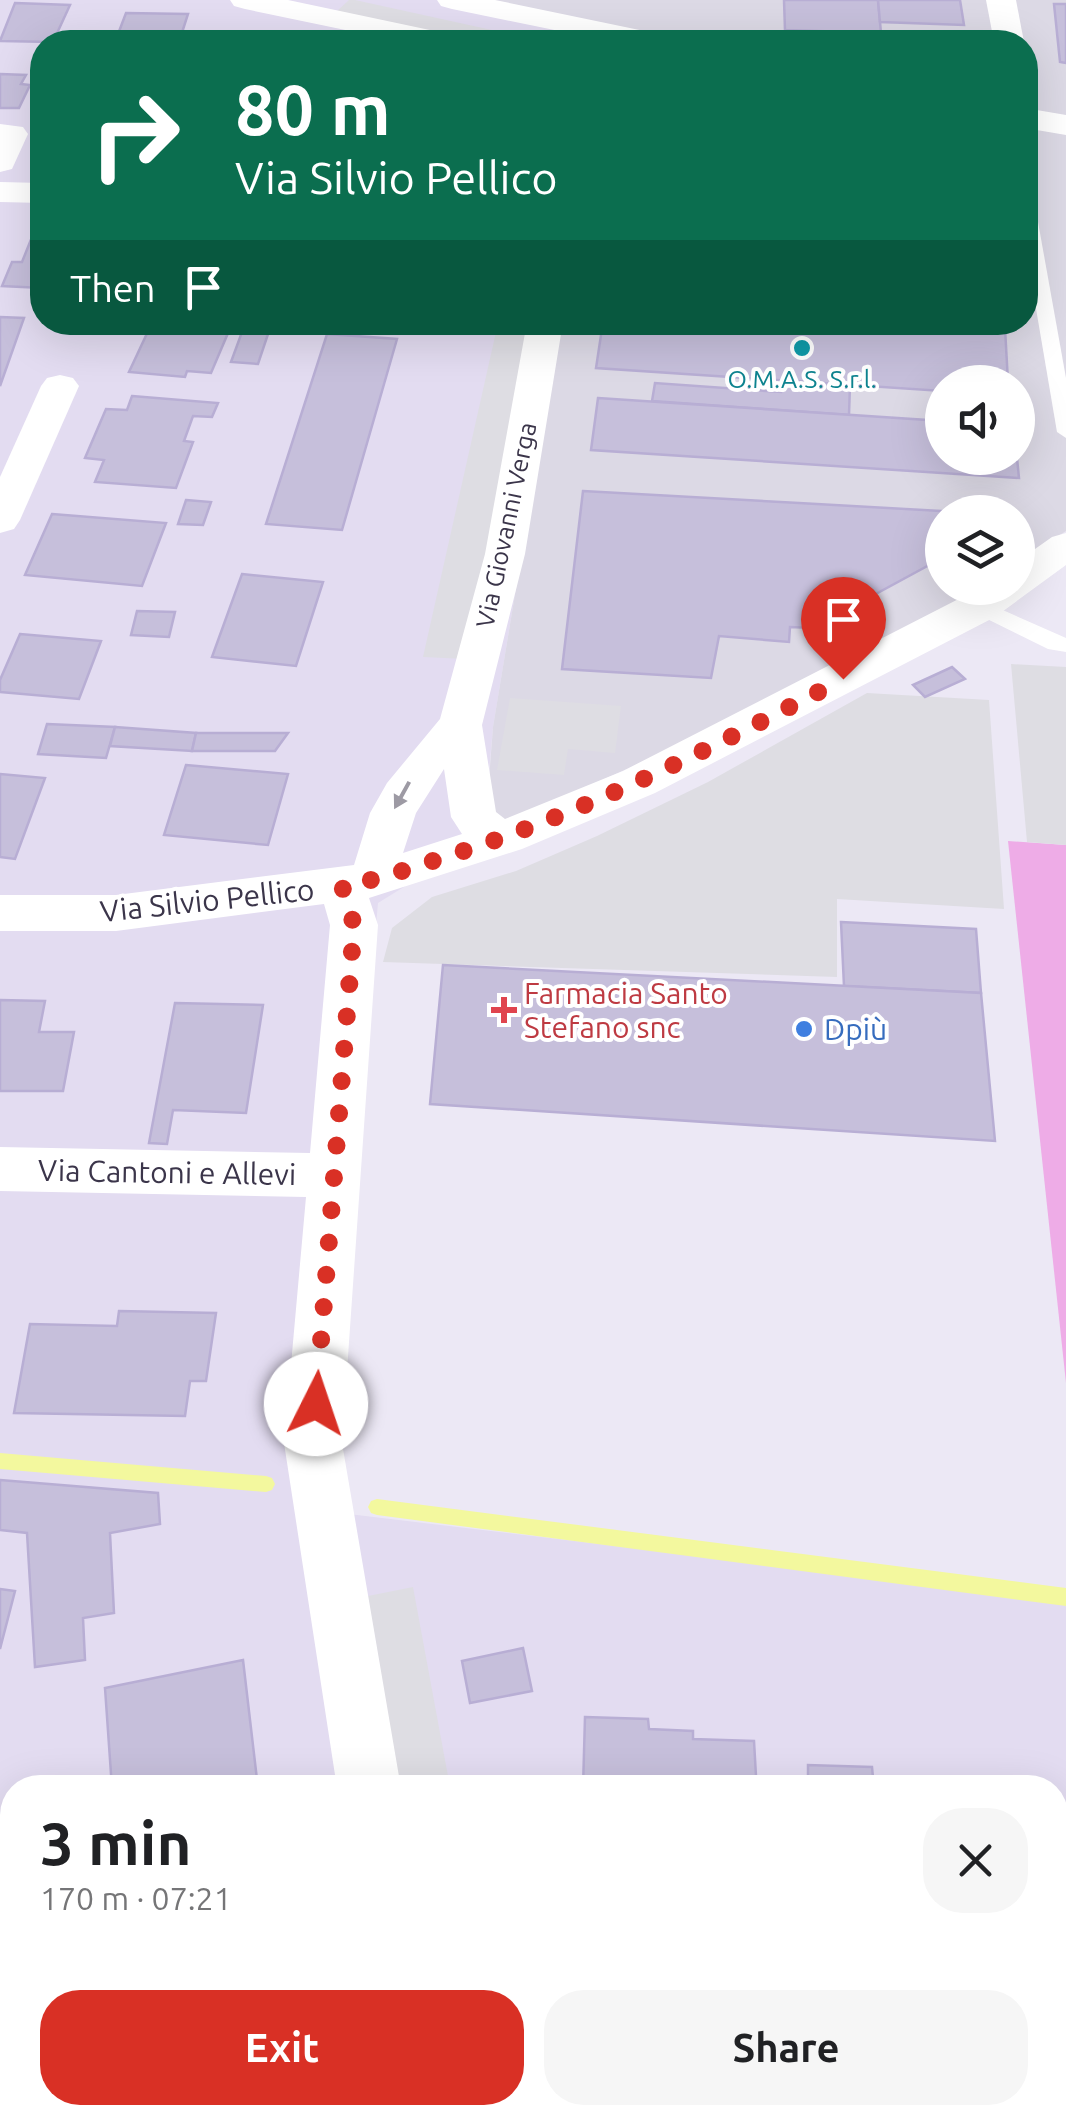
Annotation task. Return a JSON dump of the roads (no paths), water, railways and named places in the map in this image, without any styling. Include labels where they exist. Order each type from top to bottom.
[{"type":"street","points":[[245,0],[387,30]]},
{"type":"street","points":[[452,0],[571,30]]},
{"type":"street","points":[[1001,0],[1007,30]]},
{"type":"street","points":[[1038,121],[1066,126]]},
{"type":"street","points":[[0,192],[30,193]]},
{"type":"street","name":"Via Giovanni Verga","points":[[506,838],[484,829],[474,817],[460,726],[505,554],[543,335]]},
{"type":"street","points":[[0,520],[60,386]]},
{"type":"street","points":[[1035,568],[1066,546]]},
{"type":"street","name":"Via Silvio Pellico","points":[[0,913],[116,912],[358,883],[506,838],[638,782],[979,605]]},
{"type":"street","points":[[366,1775],[313,1442],[354,925],[358,883],[379,849],[399,796],[424,759],[460,726]]},
{"type":"street","name":"Via Cantoni e Allevi","points":[[0,1169],[334,1176]]},
{"type":"lane","points":[[1038,269],[1066,432]]},
{"type":"lane","points":[[1006,605],[1066,645]]},
{"type":"waterway","points":[[0,1461],[266,1484]]},
{"type":"waterway","points":[[377,1507],[1066,1597]]},
{"type":"place","name":"O.M.A.S. S.r.l.","points":[[802,348]]},
{"type":"place","name":"Farmacia Santo Stefano snc","points":[[504,1010]]},
{"type":"place","name":"Dpiù","points":[[804,1029]]}]
